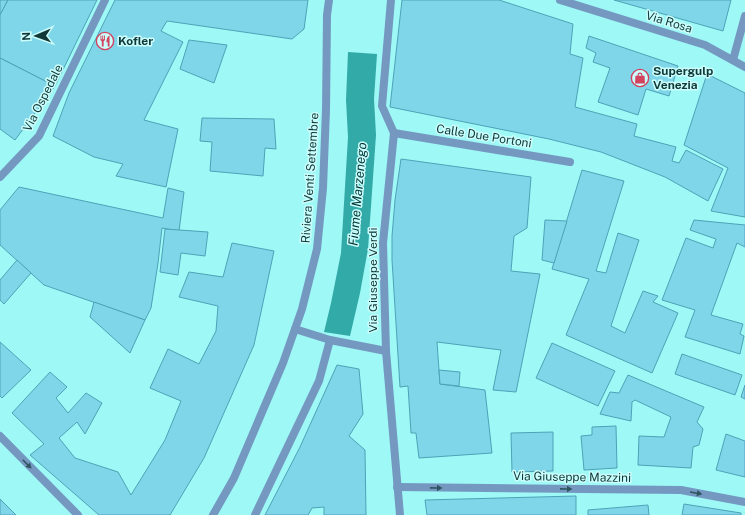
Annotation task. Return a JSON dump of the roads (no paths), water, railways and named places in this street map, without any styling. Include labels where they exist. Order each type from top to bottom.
[{"type":"street","name":"Via Ospedale","points":[[0,177],[39,136],[105,0]]},
{"type":"street","name":"Riviera Venti Settembre","points":[[213,515],[234,478],[283,363],[302,309],[317,249],[323,188],[327,15],[329,0]]},
{"type":"street","name":"Via Giuseppe Verdi","points":[[392,0],[382,106],[394,133],[383,243],[386,351],[400,515]]},
{"type":"street","name":"Via Rosa","points":[[560,0],[704,46],[745,67]]},
{"type":"street","points":[[733,60],[745,16]]},
{"type":"street","name":"Calle Due Portoni","points":[[394,133],[570,162]]},
{"type":"street","points":[[295,329],[330,340],[386,351]]},
{"type":"street","points":[[255,515],[319,381],[330,340]]},
{"type":"street","points":[[0,436],[78,515]]},
{"type":"street","name":"Via Giuseppe Mazzini","points":[[397,487],[682,490],[745,502]]},
{"type":"water","name":"Fiume Marzenego","points":[[348,52],[377,54],[374,99],[376,135],[368,249],[350,336],[324,332],[341,253],[348,137],[346,100]]},
{"type":"place","name":"Kofler","points":[[105,41]]},
{"type":"place","name":"Supergulp Venezia","points":[[640,78]]}]
